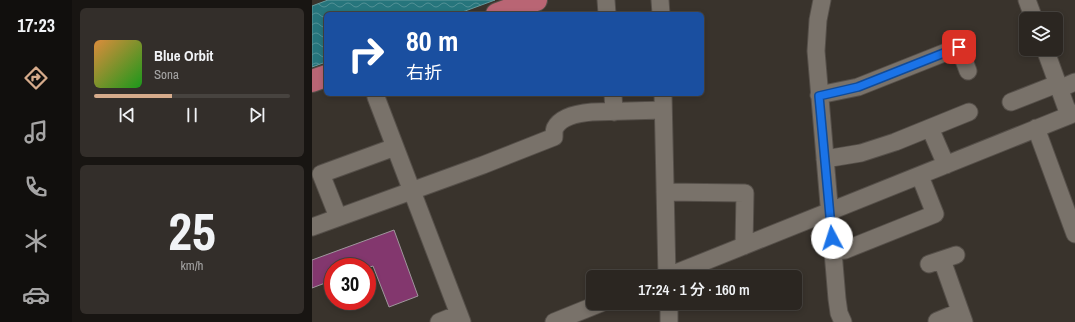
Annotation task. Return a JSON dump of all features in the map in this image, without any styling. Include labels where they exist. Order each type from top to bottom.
[{"type":"main road","points":[[503,12],[536,0]]},
{"type":"main road","points":[[312,81],[324,77]]},
{"type":"street","points":[[606,0],[607,12]]},
{"type":"street","points":[[660,0],[661,12]]},
{"type":"street","points":[[822,0],[818,20],[816,51],[837,299],[839,313],[843,322]]},
{"type":"street","points":[[1027,0],[1031,12]]},
{"type":"street","points":[[819,96],[858,87],[959,47],[968,71]]},
{"type":"street","points":[[684,270],[1072,114],[1058,86],[1047,56]]},
{"type":"street","points":[[1011,102],[1058,86],[1075,82]]},
{"type":"street","points":[[613,96],[614,112]]},
{"type":"street","points":[[376,97],[460,318],[439,322]]},
{"type":"street","points":[[312,227],[483,165],[554,137],[555,128],[560,120],[581,113],[614,112],[663,102],[667,270]]},
{"type":"street","points":[[825,159],[868,151],[895,142],[969,112]]},
{"type":"street","points":[[930,128],[946,165]]},
{"type":"street","points":[[1036,128],[1075,234]]},
{"type":"street","points":[[338,217],[321,174],[395,147]]},
{"type":"street","points":[[834,251],[845,250],[935,214],[920,176]]},
{"type":"street","points":[[665,192],[744,193],[744,246]]},
{"type":"street","points":[[937,321],[962,317],[942,260]]},
{"type":"street","points":[[554,322],[586,309]]},
{"type":"street","points":[[669,310],[670,322]]},
{"type":"water","points":[[328,0],[495,0],[462,12],[324,12],[324,63],[312,67],[312,6]]},
{"type":"building","points":[[394,230],[418,296],[389,307],[376,274],[376,258],[324,258],[324,283],[312,288],[312,260]]},
{"type":"route","points":[[832,238],[819,96],[858,87],[959,47]]}]
